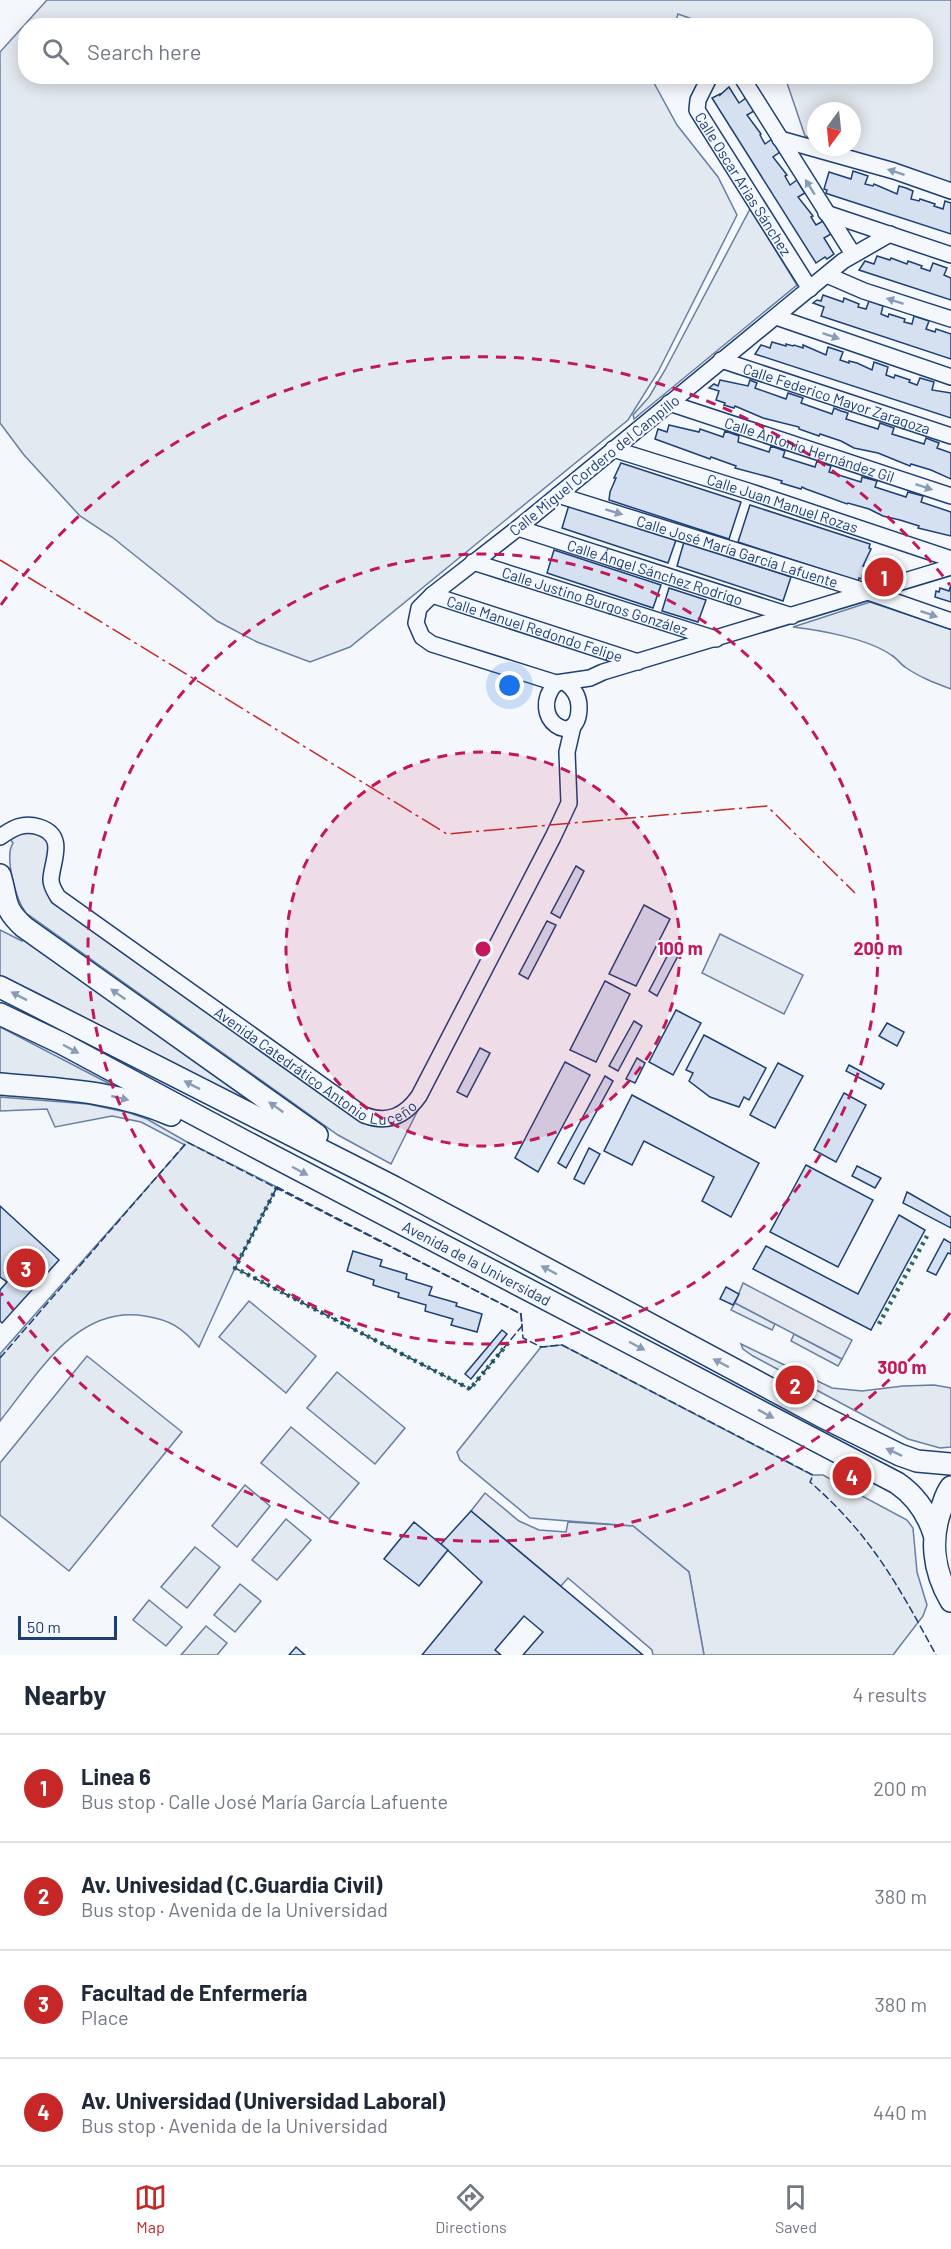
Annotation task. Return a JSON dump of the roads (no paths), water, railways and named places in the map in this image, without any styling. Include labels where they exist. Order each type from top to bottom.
[{"type":"highway","points":[[1,889],[12,916],[24,927],[290,1117],[394,1187]]},
{"type":"highway","name":"Avenida de la Universidad","points":[[0,987],[394,1187],[841,1426],[917,1461],[951,1464]]},
{"type":"highway","name":"Avenida de la Universidad","points":[[0,1014],[61,1043],[897,1483],[906,1489],[928,1514],[934,1534]]},
{"type":"highway","points":[[0,1083],[98,1093],[135,1101],[248,1143]]},
{"type":"highway","points":[[951,1487],[936,1520],[934,1534],[937,1570],[943,1588],[951,1601]]},
{"type":"street","name":"Calle Oscar Arias Sánchez","points":[[706,84],[698,100],[697,110],[810,289]]},
{"type":"street","points":[[746,84],[826,213],[848,258],[850,285]]},
{"type":"street","points":[[780,139],[894,171],[951,191]]},
{"type":"street","points":[[826,213],[951,255]]},
{"type":"street","name":"Calle Miguel Cordero del Campillo","points":[[562,689],[534,676],[432,644],[422,637],[416,623],[419,608],[720,360],[848,258],[890,234]]},
{"type":"street","points":[[827,275],[951,319]]},
{"type":"street","points":[[776,317],[951,377]]},
{"type":"street","points":[[737,348],[746,369]]},
{"type":"street","name":"Calle Federico Mayor Zaragoza","points":[[720,360],[951,436]]},
{"type":"street","name":"Calle Antonio Hernández Gil","points":[[669,404],[951,496]]},
{"type":"street","points":[[633,434],[638,446],[652,461]]},
{"type":"street","name":"Calle Juan Manuel Rozas","points":[[613,449],[951,559]]},
{"type":"street","name":"Calle José María García Lafuente","points":[[558,495],[868,592],[951,621]]},
{"type":"street","name":"Calle Ángel Sánchez Rodrigo","points":[[518,528],[792,616]]},
{"type":"street","points":[[920,577],[926,562],[923,549]]},
{"type":"street","name":"Calle Justino Burgos González","points":[[473,562],[716,639]]},
{"type":"street","points":[[562,689],[638,662],[951,567]]},
{"type":"street","points":[[819,577],[826,590],[823,605]]},
{"type":"street","name":"Calle Manuel Redondo Felipe","points":[[432,595],[638,662]]},
{"type":"street","name":"Avenida Catedrático Antonio Luceño","points":[[0,847],[0,838],[15,827],[31,825],[43,829],[52,838],[57,849],[51,880],[58,897],[364,1115],[374,1119],[391,1119],[407,1110],[419,1096],[569,803],[567,752],[578,712],[562,689],[547,711],[567,752]]},
{"type":"street","points":[[555,725],[566,729],[573,726]]},
{"type":"place","name":"Linea 6","points":[[884,577]]},
{"type":"place","name":"Facultad de Enfermería","points":[[26,1268]]},
{"type":"place","name":"Av. Univesidad (C.Guardia Civil)","points":[[795,1385]]},
{"type":"place","name":"Av. Universidad (Universidad Laboral)","points":[[852,1476]]}]
